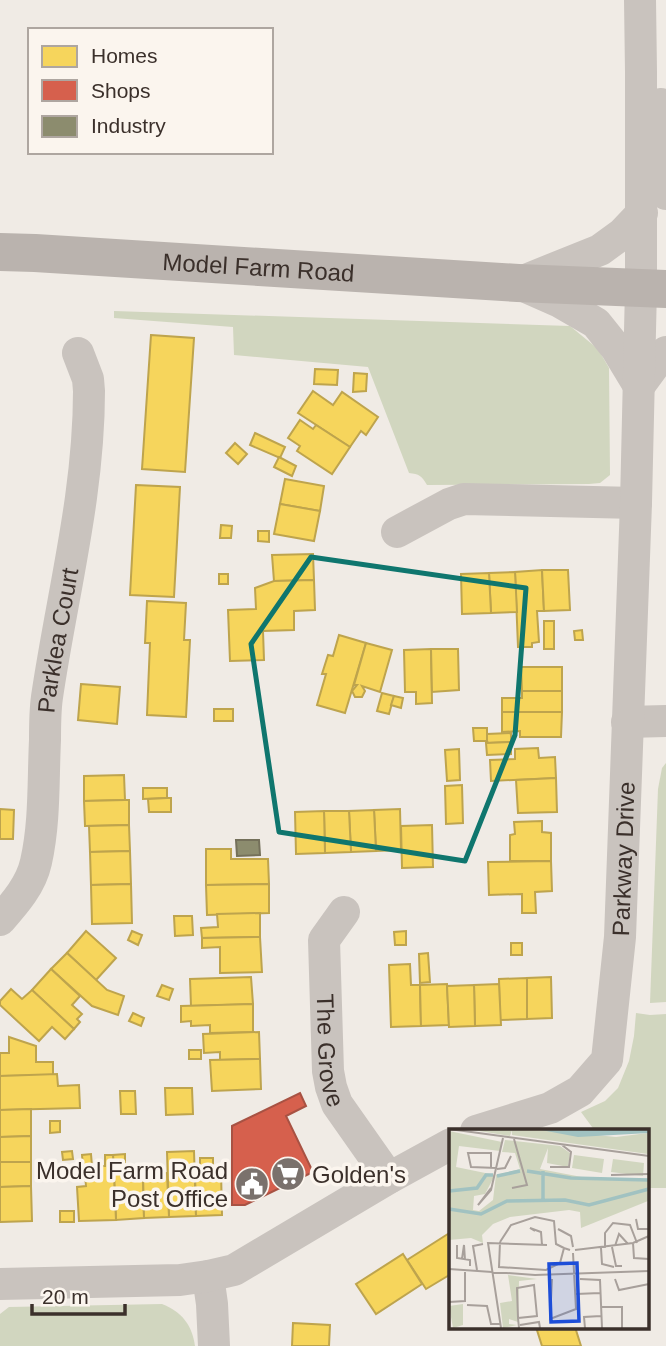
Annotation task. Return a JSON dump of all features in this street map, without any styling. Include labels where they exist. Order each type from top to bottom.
[{"type":"main road","name":"Model Farm Road","points":[[0,252],[654,289]]},
{"type":"street","name":"Parkway Drive","points":[[482,1129],[550,1108],[580,1091],[607,1060],[620,937],[639,386],[654,289],[642,213],[640,0]]},
{"type":"street","points":[[641,72],[661,95],[666,194]]},
{"type":"street","points":[[519,283],[600,250],[622,234],[642,213]]},
{"type":"street","name":"Model Farm Road","points":[[519,283],[596,323],[616,348],[639,386]]},
{"type":"street","points":[[639,386],[666,352]]},
{"type":"street","name":"Parklea Court","points":[[0,920],[19,899],[29,882],[36,864],[40,838],[46,700],[84,480],[89,391],[88,379],[78,353]]},
{"type":"street","points":[[397,532],[449,504],[464,499],[636,503]]},
{"type":"street","points":[[627,722],[666,720]]},
{"type":"street","name":"The Grove","points":[[344,912],[324,940],[328,1071],[337,1104],[389,1178]]},
{"type":"street","points":[[0,1284],[160,1281],[208,1276],[234,1270],[449,1145]]},
{"type":"street","points":[[208,1276],[214,1346]]},
{"type":"highlighted area","points":[[311,557],[526,588],[515,735],[465,861],[279,832],[251,644]]},
{"type":"green space","points":[[114,311],[570,326],[598,349],[609,368],[610,475],[600,483],[589,484],[427,485],[420,476],[409,473],[368,367],[234,355],[233,327],[114,318]]},
{"type":"green space","points":[[666,763],[666,1002],[650,1003],[658,789],[662,768]]},
{"type":"green space","points":[[636,1013],[666,1014],[666,1188],[648,1188],[648,1129],[594,1129],[581,1112],[605,1101],[618,1088],[629,1061]]},
{"type":"green space","points":[[162,1304],[185,1320],[195,1346],[0,1346],[0,1314],[9,1307]]},
{"type":"building: Homes","points":[[151,335],[194,338],[185,472],[142,469]]},
{"type":"building: Homes","points":[[315,369],[338,370],[337,385],[314,384]]},
{"type":"building: Homes","points":[[354,373],[367,374],[366,391],[353,392]]},
{"type":"building: Homes","points":[[313,391],[333,405],[342,392],[378,417],[366,435],[361,431],[350,447],[298,413]]},
{"type":"building: Homes","points":[[300,420],[313,429],[316,425],[350,447],[332,474],[297,451],[300,446],[288,438]]},
{"type":"building: Homes","points":[[255,433],[285,447],[280,458],[250,445]]},
{"type":"building: Homes","points":[[235,443],[247,454],[238,464],[226,453]]},
{"type":"building: Homes","points":[[279,457],[296,466],[292,476],[274,467]]},
{"type":"building: Homes","points":[[285,479],[324,486],[320,511],[280,504]]},
{"type":"building: Homes","points":[[136,485],[180,487],[174,597],[130,595]]},
{"type":"building: Homes","points":[[280,504],[320,511],[314,541],[274,534]]},
{"type":"building: Homes","points":[[221,525],[232,526],[231,538],[220,538]]},
{"type":"building: Homes","points":[[258,531],[269,531],[269,542],[258,541]]},
{"type":"building: Homes","points":[[313,554],[314,580],[274,581],[272,555]]},
{"type":"building: Homes","points":[[542,570],[544,611],[537,611],[539,642],[532,643],[532,647],[518,647],[515,572]]},
{"type":"building: Homes","points":[[542,570],[568,570],[570,610],[544,611]]},
{"type":"building: Homes","points":[[515,572],[517,612],[491,613],[489,573]]},
{"type":"building: Homes","points":[[489,573],[491,613],[462,614],[461,574]]},
{"type":"building: Homes","points":[[219,574],[228,574],[228,584],[219,584]]},
{"type":"building: Homes","points":[[314,580],[315,610],[294,611],[294,630],[263,631],[264,660],[230,661],[228,610],[256,609],[255,588],[274,581]]},
{"type":"building: Homes","points":[[147,601],[186,603],[184,640],[190,640],[186,717],[147,715],[150,643],[145,643]]},
{"type":"building: Homes","points":[[544,621],[554,621],[554,649],[544,649]]},
{"type":"building: Homes","points":[[582,630],[583,640],[575,640],[574,631]]},
{"type":"building: Homes","points":[[339,635],[366,643],[345,713],[317,705],[326,674],[322,674],[328,655],[333,656]]},
{"type":"building: Homes","points":[[366,643],[392,650],[380,692],[362,686],[365,691],[362,697],[355,697],[352,691],[357,685],[354,685]]},
{"type":"building: Homes","points":[[431,649],[432,703],[416,704],[416,692],[405,692],[404,650]]},
{"type":"building: Homes","points":[[431,649],[458,649],[459,690],[432,692]]},
{"type":"building: Homes","points":[[521,667],[562,667],[562,691],[522,691]]},
{"type":"building: Homes","points":[[81,684],[120,687],[117,724],[78,720]]},
{"type":"building: Homes","points":[[522,691],[562,691],[562,712],[502,712],[502,698],[522,698]]},
{"type":"building: Homes","points":[[382,693],[394,696],[389,714],[377,711]]},
{"type":"building: Homes","points":[[394,696],[403,698],[401,708],[391,705]]},
{"type":"building: Homes","points":[[214,709],[233,709],[233,721],[214,721]]},
{"type":"building: Homes","points":[[502,712],[562,712],[561,737],[520,737],[520,731],[502,732]]},
{"type":"building: Homes","points":[[473,728],[487,728],[487,741],[474,741]]},
{"type":"building: Homes","points":[[511,733],[511,742],[487,741],[487,734]]},
{"type":"building: Homes","points":[[511,742],[511,754],[487,755],[486,743]]},
{"type":"building: Homes","points":[[538,748],[539,758],[555,757],[556,778],[491,781],[490,760],[515,759],[515,749]]},
{"type":"building: Homes","points":[[459,749],[460,780],[447,781],[445,750]]},
{"type":"building: Homes","points":[[124,775],[125,800],[84,801],[84,776]]},
{"type":"building: Homes","points":[[556,778],[557,812],[518,813],[516,780]]},
{"type":"building: Homes","points":[[462,785],[463,823],[446,824],[445,786]]},
{"type":"building: Homes","points":[[143,788],[167,788],[167,798],[143,799]]},
{"type":"building: Homes","points":[[171,798],[171,812],[149,812],[148,799]]},
{"type":"building: Homes","points":[[129,800],[129,825],[85,826],[84,801]]},
{"type":"building: Homes","points":[[0,809],[14,810],[13,839],[0,839]]},
{"type":"building: Homes","points":[[400,809],[401,850],[376,851],[374,810]]},
{"type":"building: Homes","points":[[374,810],[376,851],[351,852],[349,811]]},
{"type":"building: Homes","points":[[324,811],[349,811],[351,852],[325,853]]},
{"type":"building: Homes","points":[[324,811],[325,853],[296,854],[295,812]]},
{"type":"building: Homes","points":[[542,821],[542,832],[551,833],[551,861],[510,861],[510,835],[515,834],[514,822]]},
{"type":"building: Homes","points":[[129,825],[130,851],[90,852],[89,826]]},
{"type":"building: Homes","points":[[432,825],[433,867],[402,868],[401,826]]},
{"type":"building: Homes","points":[[206,849],[231,849],[231,859],[268,859],[269,884],[206,885]]},
{"type":"building: Homes","points":[[130,851],[131,884],[91,885],[90,852]]},
{"type":"building: Homes","points":[[551,861],[552,891],[535,892],[536,913],[522,913],[522,894],[489,895],[488,862]]},
{"type":"building: Homes","points":[[131,884],[132,923],[92,924],[91,885]]},
{"type":"building: Homes","points":[[269,884],[269,913],[207,915],[206,885]]},
{"type":"building: Homes","points":[[260,913],[260,937],[202,938],[201,928],[218,927],[217,914]]},
{"type":"building: Homes","points":[[174,916],[192,916],[193,935],[175,936]]},
{"type":"building: Homes","points":[[86,931],[116,958],[96,980],[67,953]]},
{"type":"building: Homes","points":[[132,931],[142,935],[138,945],[128,940]]},
{"type":"building: Homes","points":[[406,931],[406,945],[395,945],[394,932]]},
{"type":"building: Homes","points":[[260,937],[262,972],[220,973],[220,947],[202,948],[202,938]]},
{"type":"building: Homes","points":[[511,943],[522,943],[522,955],[511,955]]},
{"type":"building: Homes","points":[[67,953],[107,990],[124,996],[118,1015],[92,1006],[51,969]]},
{"type":"building: Homes","points":[[428,953],[430,982],[420,983],[419,954]]},
{"type":"building: Homes","points":[[410,964],[411,985],[420,985],[421,1026],[391,1027],[389,965]]},
{"type":"building: Homes","points":[[51,969],[80,996],[72,1005],[82,1014],[74,1029],[32,990]]},
{"type":"building: Homes","points":[[251,977],[253,1004],[191,1006],[190,979]]},
{"type":"building: Homes","points":[[551,977],[552,1018],[527,1019],[527,978]]},
{"type":"building: Homes","points":[[527,978],[527,1019],[500,1020],[499,979]]},
{"type":"building: Homes","points":[[447,984],[449,1025],[421,1026],[420,985]]},
{"type":"building: Homes","points":[[499,984],[501,1025],[475,1026],[474,985]]},
{"type":"building: Homes","points":[[162,985],[173,989],[169,1000],[157,996]]},
{"type":"building: Homes","points":[[474,985],[475,1026],[449,1027],[447,986]]},
{"type":"building: Homes","points":[[11,989],[22,999],[32,990],[74,1029],[65,1039],[52,1027],[39,1041],[0,1005],[0,1001]]},
{"type":"building: Homes","points":[[253,1004],[253,1032],[210,1033],[210,1025],[191,1026],[191,1021],[181,1022],[181,1006]]},
{"type":"building: Homes","points":[[133,1013],[144,1018],[141,1026],[129,1021]]},
{"type":"building: Homes","points":[[259,1032],[260,1059],[220,1060],[220,1052],[204,1053],[203,1034]]},
{"type":"building: Homes","points":[[9,1037],[36,1046],[36,1062],[53,1062],[53,1075],[0,1076],[0,1053],[9,1053]]},
{"type":"building: Homes","points":[[189,1050],[201,1050],[201,1059],[189,1059]]},
{"type":"building: Homes","points":[[260,1059],[261,1089],[212,1091],[210,1060]]},
{"type":"building: Homes","points":[[57,1074],[58,1086],[79,1085],[80,1108],[0,1110],[0,1076]]},
{"type":"building: Homes","points":[[165,1088],[192,1088],[193,1114],[166,1115]]},
{"type":"building: Homes","points":[[120,1091],[135,1091],[136,1114],[121,1114]]},
{"type":"building: Homes","points":[[31,1109],[31,1136],[0,1137],[0,1110]]},
{"type":"building: Homes","points":[[50,1121],[60,1121],[60,1132],[50,1133]]},
{"type":"building: Homes","points":[[31,1136],[31,1162],[0,1162],[0,1137]]},
{"type":"building: Homes","points":[[72,1151],[73,1159],[63,1160],[62,1152]]},
{"type":"building: Homes","points":[[194,1151],[196,1216],[169,1217],[167,1152]]},
{"type":"building: Homes","points":[[91,1154],[92,1166],[83,1167],[82,1155]]},
{"type":"building: Homes","points":[[125,1154],[125,1174],[143,1174],[144,1218],[116,1220],[113,1155]]},
{"type":"building: Homes","points":[[105,1155],[113,1155],[116,1220],[79,1221],[77,1187],[86,1186],[85,1175],[92,1175],[92,1166],[105,1166]]},
{"type":"building: Homes","points":[[200,1158],[213,1158],[213,1171],[221,1171],[222,1215],[196,1216],[195,1171],[200,1171]]},
{"type":"building: Homes","points":[[0,1162],[31,1162],[31,1186],[0,1187]]},
{"type":"building: Homes","points":[[167,1173],[169,1217],[144,1218],[143,1174]]},
{"type":"building: Homes","points":[[31,1186],[32,1221],[0,1222],[0,1187]]},
{"type":"building: Homes","points":[[60,1211],[74,1211],[74,1222],[60,1222]]},
{"type":"building: Homes","points":[[449,1233],[449,1275],[426,1289],[407,1260]]},
{"type":"building: Homes","points":[[403,1254],[422,1284],[376,1314],[356,1284]]},
{"type":"building: Homes","points":[[293,1323],[330,1325],[329,1346],[292,1346]]},
{"type":"building: Homes","points":[[536,1328],[575,1328],[581,1346],[542,1346]]},
{"type":"building: Shops","points":[[300,1093],[306,1106],[286,1116],[313,1172],[245,1205],[232,1205],[232,1126]]},
{"type":"building: Industry","points":[[236,840],[259,840],[260,855],[237,856]]},
{"type":"place","name":"Golden's","points":[[288,1174]]},
{"type":"place","name":"Model Farm Road Post Office","points":[[252,1184]]}]
